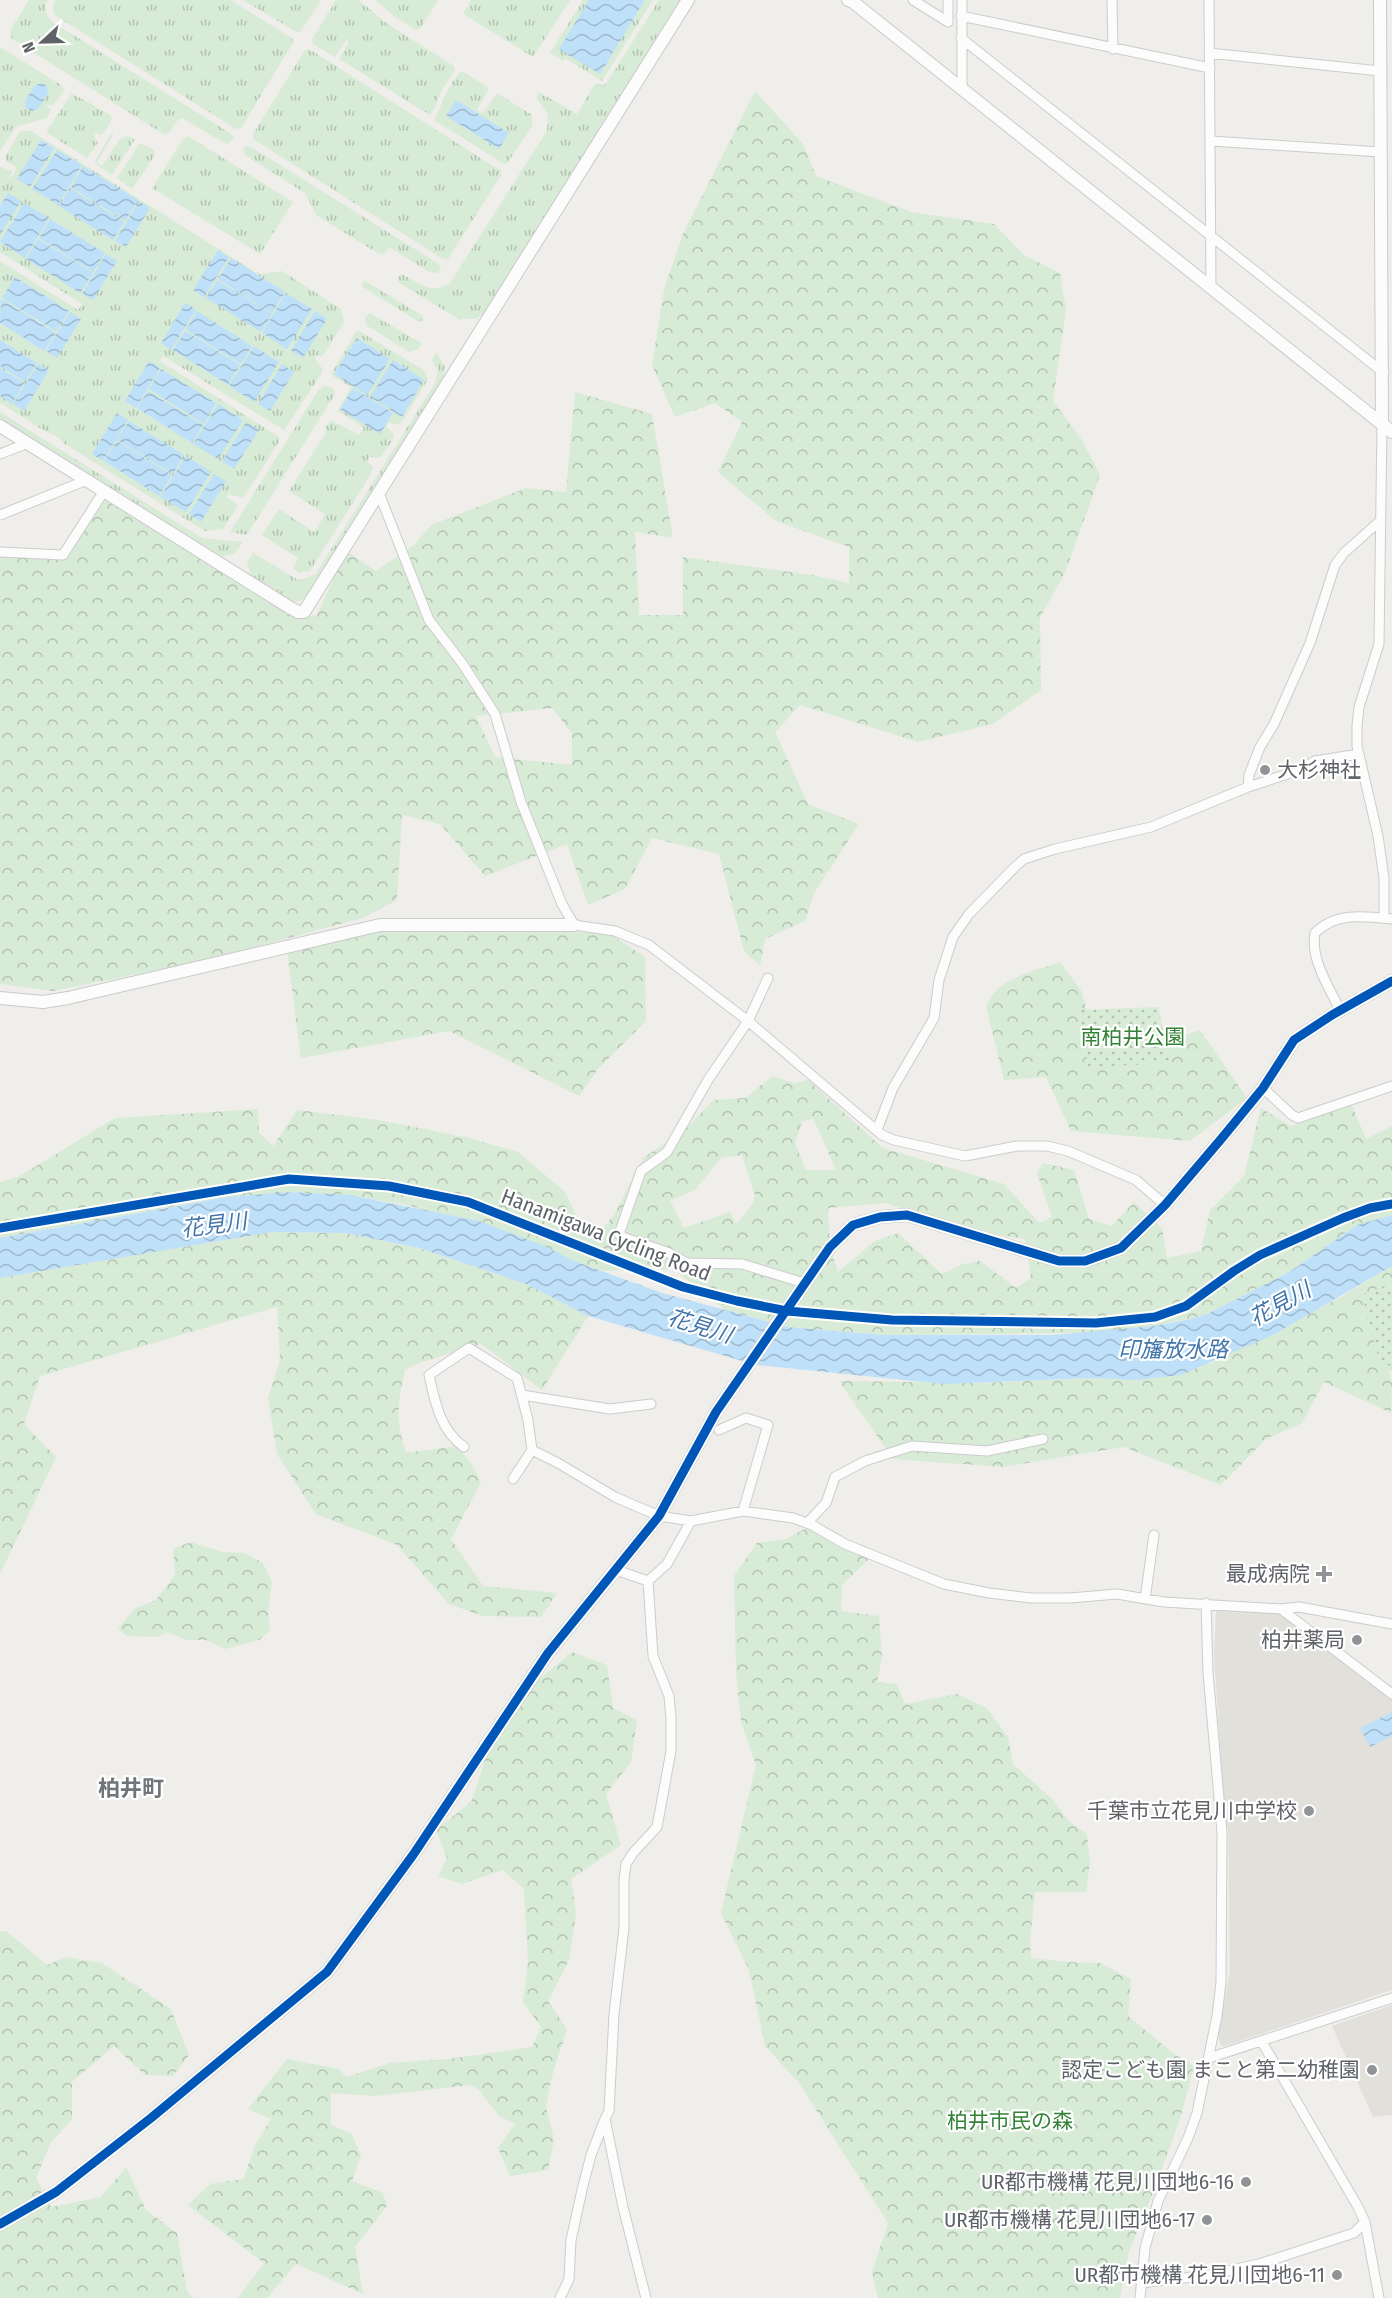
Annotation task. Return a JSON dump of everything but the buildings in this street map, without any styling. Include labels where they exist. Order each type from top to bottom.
[{"type":"street","points":[[0,426],[298,612],[304,612],[688,0]]},
{"type":"street","points":[[848,0],[962,88],[1387,428]]},
{"type":"street","points":[[913,0],[948,22],[948,0]]},
{"type":"street","points":[[962,0],[962,88]]},
{"type":"street","points":[[1112,0],[1113,49]]},
{"type":"street","points":[[1209,0],[1211,288]]},
{"type":"street","points":[[1340,1010],[1317,959],[1313,943],[1315,933],[1333,920],[1348,916],[1388,919],[1378,836],[1359,754],[1357,726],[1359,706],[1379,644],[1381,520],[1387,428],[1383,373],[1381,152],[1386,91],[1380,71],[1380,0]]},
{"type":"street","points":[[961,16],[1209,68]]},
{"type":"street","points":[[962,38],[1383,373]]},
{"type":"street","points":[[1209,53],[1380,71]]},
{"type":"street","points":[[1211,141],[1381,152]]},
{"type":"street","points":[[0,454],[28,443]]},
{"type":"street","points":[[0,515],[87,480]]},
{"type":"street","points":[[0,552],[63,555],[104,491]]},
{"type":"street","points":[[379,493],[429,620],[462,663],[495,714],[521,802],[562,904],[574,925]]},
{"type":"street","points":[[1248,787],[1260,747],[1274,724],[1310,643],[1335,565],[1344,553],[1381,520]]},
{"type":"street","points":[[877,1130],[893,1088],[934,1018],[939,980],[953,937],[969,914],[1024,859],[1044,852],[1151,827],[1248,787],[1297,771],[1315,761],[1359,754]]},
{"type":"street","points":[[0,998],[43,1002],[68,998],[380,925],[574,925],[615,931],[649,945],[748,1021],[877,1130],[894,1140],[965,1156],[1017,1146],[1047,1146],[1068,1150],[1136,1180],[1165,1204]]},
{"type":"street","points":[[768,978],[748,1021],[708,1080],[667,1152],[641,1171],[619,1234],[667,1252],[687,1263],[742,1264],[801,1288]]},
{"type":"street","points":[[0,2224],[56,2192],[152,2118],[327,1972],[413,1854],[548,1653],[659,1516],[716,1412],[830,1246],[853,1225],[880,1217],[907,1215],[1045,1258],[1071,1262],[1084,1261],[1121,1248],[1165,1204],[1263,1088],[1294,1040],[1340,1010],[1392,981]]},
{"type":"street","points":[[1263,1088],[1292,1115],[1299,1118],[1392,1086]]},
{"type":"street","points":[[464,1447],[447,1432],[436,1407],[429,1375],[469,1348],[517,1378],[532,1450],[513,1479]]},
{"type":"street","points":[[522,1395],[610,1409],[651,1404]]},
{"type":"street","points":[[719,1430],[746,1418],[768,1425],[743,1511]]},
{"type":"street","points":[[807,1523],[826,1503],[835,1477],[865,1461],[912,1446],[987,1451],[1043,1440]]},
{"type":"street","points":[[532,1450],[615,1497],[659,1516],[691,1521],[743,1511],[793,1518],[845,1544],[944,1584],[1031,1598],[1070,1598],[1117,1594],[1164,1602],[1281,1609],[1299,1607],[1392,1624]]},
{"type":"street","points":[[648,1581],[667,1564],[691,1521]]},
{"type":"street","points":[[1145,1599],[1154,1535]]},
{"type":"street","points":[[616,1570],[648,1581]]},
{"type":"street","points":[[560,2298],[570,2279],[571,2240],[591,2155],[609,2111],[614,2014],[624,1928],[626,1864],[657,1827],[671,1750],[669,1696],[653,1656],[648,1581]]},
{"type":"street","points":[[1140,2298],[1145,2248],[1158,2201],[1193,2123],[1209,2058],[1221,1982],[1222,1833],[1208,1673],[1206,1603]]},
{"type":"street","points":[[1281,1609],[1392,1694]]},
{"type":"street","points":[[1209,2058],[1392,1998]]},
{"type":"street","points":[[1262,2042],[1358,2207],[1365,2223],[1379,2298]]},
{"type":"street","points":[[605,2119],[623,2207],[646,2298]]},
{"type":"street","points":[[1142,2283],[1209,2275],[1259,2264],[1354,2233],[1365,2223]]},
{"type":"shaded area","name":"千葉市立花見川中学校","points":[[1226,1605],[1285,1614],[1392,1697],[1392,1990],[1225,2046],[1221,2045],[1218,2035],[1230,1972],[1228,1832],[1214,1656],[1216,1611]]},
{"type":"shaded area","name":"認定こども園 まこと第二幼稚園","points":[[1392,2005],[1392,2115],[1373,2117],[1332,2026]]},
{"type":"green space","points":[[29,0],[48,0],[45,7],[46,13],[54,23],[230,133],[234,138],[228,144],[224,143],[182,118],[165,135],[12,39],[11,29]]},
{"type":"green space","points":[[56,0],[231,0],[294,41],[241,128],[236,129],[56,16],[52,8]]},
{"type":"green space","points":[[243,0],[321,0],[298,33]]},
{"type":"green space","points":[[336,0],[359,0],[389,25],[454,66],[455,70],[439,95],[430,115],[339,59],[349,42],[346,40],[335,57],[313,44],[312,39]]},
{"type":"green space","points":[[375,0],[438,0],[420,29],[416,30],[395,17]]},
{"type":"green space","points":[[471,0],[570,0],[533,57],[463,14]]},
{"type":"green space","points":[[583,0],[653,0],[602,81],[565,58],[563,61],[550,53]]},
{"type":"green space","points":[[659,0],[682,0],[484,314],[474,319],[460,320],[398,282],[401,274],[431,288],[443,287],[450,283],[547,131],[548,114],[536,98],[539,92],[577,114],[595,84],[606,84]]},
{"type":"green space","points":[[0,47],[61,85],[64,90],[54,105],[46,105],[51,110],[47,118],[16,127],[0,151]]},
{"type":"green space","points":[[309,49],[501,171],[501,175],[448,259],[443,259],[253,139],[253,134],[305,50]]},
{"type":"green space","points":[[462,71],[489,88],[477,110],[483,113],[497,93],[532,115],[532,126],[506,165],[434,120],[449,88]]},
{"type":"green space","points":[[755,91],[803,144],[816,176],[911,212],[994,224],[1024,255],[1060,273],[1066,310],[1053,401],[1082,440],[1100,475],[1065,573],[1040,617],[1041,690],[993,724],[918,742],[800,705],[775,732],[808,804],[859,824],[814,893],[805,921],[765,939],[760,966],[744,951],[719,854],[652,838],[625,889],[588,905],[567,844],[485,876],[440,824],[402,815],[397,900],[363,918],[207,960],[53,991],[0,984],[0,556],[66,559],[105,500],[223,569],[298,618],[317,615],[346,551],[376,571],[414,545],[431,525],[526,488],[566,492],[575,392],[652,414],[673,538],[635,532],[639,615],[683,615],[683,557],[812,575],[849,583],[849,547],[776,521],[718,472],[742,422],[715,403],[675,417],[652,365],[664,289],[683,234]],"holes":[[[552,708],[572,733],[572,765],[495,757],[476,716]]]},
{"type":"green space","points":[[72,93],[110,115],[112,119],[104,133],[100,135],[96,133],[94,136],[98,143],[87,158],[47,133]]},
{"type":"green space","points":[[31,131],[255,272],[262,274],[282,271],[341,309],[344,322],[322,357],[315,355],[322,368],[322,373],[284,430],[163,356],[160,361],[279,437],[279,442],[243,498],[229,494],[233,485],[226,497],[237,504],[237,507],[223,529],[205,531],[0,403],[0,261],[78,310],[82,304],[0,252],[0,166],[9,171],[13,170],[9,177],[11,178],[17,168],[6,161],[5,157],[19,133]]},
{"type":"green space","points":[[113,131],[112,137],[97,162],[102,166],[119,140],[128,136],[135,139],[112,175],[97,165],[95,161]]},
{"type":"green space","points":[[188,136],[293,202],[260,254],[152,188],[184,138]]},
{"type":"green space","points":[[140,143],[154,150],[155,155],[132,189],[117,178]]},
{"type":"green space","points":[[246,146],[439,264],[441,270],[436,273],[429,272],[389,247],[384,254],[379,254],[316,215],[305,193],[245,155],[243,150]]},
{"type":"green space","points":[[365,281],[423,316],[423,320],[419,322],[363,287],[362,284]]},
{"type":"green space","points":[[370,313],[421,345],[417,350],[409,352],[366,325],[365,317]]},
{"type":"green space","points":[[359,331],[425,371],[428,379],[402,422],[395,425],[389,422],[386,427],[394,434],[393,440],[381,457],[370,456],[367,461],[373,467],[372,472],[310,571],[299,573],[293,568],[298,558],[262,535],[279,509],[314,532],[325,514],[289,491],[326,432],[325,428],[331,420],[359,435],[364,428],[338,411],[351,387],[333,376],[332,373],[355,333]]},
{"type":"green space","points":[[436,352],[445,366],[444,378],[305,599],[294,602],[251,575],[247,563],[253,553],[298,580],[315,575],[435,383],[438,370],[432,360]]},
{"type":"green space","points":[[325,386],[332,388],[335,394],[247,535],[230,532],[319,389]]},
{"type":"green space","points":[[0,412],[202,538],[243,542],[234,554],[222,557],[0,419]]},
{"type":"green space","points":[[392,928],[609,933],[645,957],[646,1021],[598,1069],[579,1096],[449,1031],[301,1058],[287,951]]},
{"type":"green space","points":[[1060,962],[1082,992],[1094,1042],[1114,1060],[1200,1030],[1247,1098],[1190,1141],[1071,1131],[1046,1077],[1004,1080],[986,1006],[999,988],[1008,982]]},
{"type":"green space","name":"南柏井公園","points":[[1158,1007],[1171,1063],[1088,1067],[1080,1010]]},
{"type":"green space","points":[[772,1076],[794,1083],[808,1080],[883,1148],[1004,1184],[1039,1223],[1052,1217],[1037,1173],[1043,1163],[1074,1170],[1089,1219],[1112,1226],[1134,1202],[1162,1228],[1167,1258],[1201,1251],[1210,1210],[1244,1176],[1261,1108],[1291,1126],[1350,1101],[1366,1139],[1392,1126],[1392,1215],[1357,1225],[1291,1271],[1205,1315],[1154,1326],[1085,1333],[883,1335],[788,1327],[725,1310],[673,1269],[603,1271],[411,1206],[350,1195],[290,1192],[187,1204],[0,1238],[0,1182],[18,1177],[115,1118],[258,1109],[259,1133],[273,1146],[297,1110],[378,1120],[465,1137],[518,1152],[565,1192],[580,1224],[598,1235],[615,1213],[643,1158],[682,1132],[714,1100],[745,1098]],"holes":[[[813,1118],[836,1170],[806,1170],[795,1143],[802,1122]],[[742,1155],[755,1196],[752,1205],[736,1224],[730,1212],[684,1228],[670,1201],[695,1190],[721,1158]],[[885,1203],[980,1232],[1025,1239],[1031,1278],[1016,1288],[980,1261],[963,1264],[942,1274],[898,1233],[875,1241],[838,1272],[830,1247],[828,1208]]]},
{"type":"green space","points":[[272,1232],[345,1233],[419,1248],[526,1284],[588,1316],[542,1390],[481,1344],[419,1363],[405,1370],[401,1392],[399,1421],[406,1453],[457,1446],[471,1463],[481,1482],[451,1539],[483,1586],[557,1593],[541,1617],[483,1616],[449,1604],[397,1545],[316,1514],[277,1454],[268,1398],[280,1360],[277,1307],[40,1376],[24,1424],[56,1457],[0,1574],[0,1278]]},
{"type":"green space","points":[[1392,1266],[1392,1371],[1389,1371],[1392,1384],[1391,1413],[1324,1382],[1302,1423],[1266,1439],[1221,1485],[1124,1447],[1003,1467],[893,1459],[839,1381],[979,1383],[1090,1378],[1136,1380],[1211,1363],[1343,1296]]},
{"type":"green space","points":[[1392,1283],[1392,1366],[1380,1364],[1362,1295]]},
{"type":"green space","name":"柏井市民の森","points":[[812,1525],[838,1547],[869,1559],[842,1585],[841,1611],[879,1616],[882,1658],[877,1682],[897,1684],[905,1704],[957,1694],[987,1708],[1008,1737],[1013,1764],[1052,1799],[1069,1821],[1087,1834],[1090,1863],[1086,1892],[1035,1892],[1030,1941],[1031,1958],[1100,1963],[1131,1979],[1128,2016],[1174,2054],[1194,2066],[1180,2119],[1129,2251],[1120,2298],[878,2298],[872,2272],[888,2223],[799,2083],[765,2046],[749,1970],[721,1913],[756,1765],[741,1722],[736,1671],[734,1576],[757,1543],[786,1539]]},
{"type":"green space","points":[[191,1542],[223,1552],[245,1553],[263,1563],[272,1582],[268,1611],[270,1631],[259,1640],[225,1649],[206,1640],[187,1640],[167,1632],[157,1637],[127,1636],[118,1629],[134,1609],[156,1600],[175,1575],[173,1549]]},
{"type":"green space","points":[[572,1652],[607,1665],[613,1708],[637,1720],[631,1762],[606,1794],[621,1845],[571,1879],[576,1913],[569,1960],[548,2001],[567,2029],[552,2076],[546,2106],[554,2140],[548,2170],[510,2176],[498,2148],[515,2124],[499,2116],[479,2090],[471,2085],[375,2096],[331,2093],[331,2125],[352,2134],[361,2155],[352,2181],[383,2193],[387,2206],[355,2247],[363,2294],[296,2264],[267,2298],[238,2298],[264,2263],[188,2205],[210,2184],[243,2179],[256,2143],[271,2119],[248,2109],[287,2059],[339,2069],[346,2077],[390,2063],[448,2059],[532,2047],[541,2027],[523,2002],[528,1961],[524,1889],[503,1870],[462,1884],[438,1876],[447,1858],[436,1830],[471,1802],[502,1710]]},
{"type":"green space","points":[[0,1931],[6,1931],[47,1965],[66,1957],[102,1963],[171,2009],[189,2055],[173,2076],[145,2075],[114,2046],[72,2082],[72,2119],[50,2144],[36,2178],[51,2207],[101,2197],[126,2167],[146,2210],[177,2233],[187,2292],[194,2298],[0,2298],[0,2227],[3,2216],[0,2216]]},
{"type":"water","points":[[589,0],[645,0],[600,74],[559,49]]},
{"type":"water","points":[[42,83],[47,86],[48,93],[38,109],[32,111],[26,108],[25,101],[35,85]]},
{"type":"water","points":[[456,100],[509,133],[499,149],[446,116]]},
{"type":"water","points":[[41,140],[54,148],[30,187],[17,179]]},
{"type":"water","points":[[57,150],[82,165],[58,205],[32,189]]},
{"type":"water","points":[[83,166],[138,200],[125,221],[71,187]]},
{"type":"water","points":[[70,188],[124,222],[113,240],[59,206]]},
{"type":"water","points":[[8,193],[21,201],[0,235],[0,206]]},
{"type":"water","points":[[139,201],[150,208],[126,247],[115,241]]},
{"type":"water","points":[[24,203],[49,218],[25,258],[0,242]]},
{"type":"water","points":[[50,219],[105,253],[93,272],[39,238]]},
{"type":"water","points":[[38,239],[93,273],[80,293],[26,259]]},
{"type":"water","points":[[218,250],[229,257],[204,297],[193,290]]},
{"type":"water","points":[[106,254],[117,261],[93,300],[82,294]]},
{"type":"water","points":[[231,258],[285,292],[272,313],[218,279]]},
{"type":"water","points":[[15,277],[69,311],[56,331],[2,298]]},
{"type":"water","points":[[217,280],[272,314],[261,332],[206,298]]},
{"type":"water","points":[[286,293],[312,309],[287,349],[262,333]]},
{"type":"water","points":[[1,299],[56,333],[44,351],[0,323]]},
{"type":"water","points":[[185,303],[196,310],[171,350],[161,343]]},
{"type":"water","points":[[197,311],[252,346],[241,364],[186,330]]},
{"type":"water","points":[[315,311],[327,319],[303,358],[291,351]]},
{"type":"water","points":[[70,312],[81,319],[57,358],[46,351]]},
{"type":"water","points":[[185,331],[240,365],[228,385],[173,350]]},
{"type":"water","points":[[357,338],[390,359],[367,395],[334,374]]},
{"type":"water","points":[[0,340],[37,363],[25,382],[0,366]]},
{"type":"water","points":[[254,346],[279,362],[254,402],[229,386]]},
{"type":"water","points":[[393,360],[424,380],[402,417],[370,397]]},
{"type":"water","points":[[149,361],[160,368],[136,408],[125,401]]},
{"type":"water","points":[[38,364],[49,370],[24,411],[13,404]]},
{"type":"water","points":[[282,364],[294,372],[270,411],[258,404]]},
{"type":"water","points":[[0,368],[24,383],[12,404],[0,396]]},
{"type":"water","points":[[161,369],[216,403],[204,424],[149,389]]},
{"type":"water","points":[[353,388],[393,413],[380,434],[340,409]]},
{"type":"water","points":[[148,391],[203,425],[192,443],[137,408]]},
{"type":"water","points":[[218,404],[243,420],[218,459],[193,444]]},
{"type":"water","points":[[117,413],[128,420],[103,461],[92,454]]},
{"type":"water","points":[[129,421],[184,455],[173,474],[117,440]]},
{"type":"water","points":[[246,422],[259,430],[234,469],[222,461]]},
{"type":"water","points":[[117,441],[172,475],[159,496],[104,461]]},
{"type":"water","points":[[186,456],[211,472],[186,512],[160,497]]},
{"type":"water","points":[[214,474],[226,481],[201,522],[189,514]]},
{"type":"water","name":"印旛放水路","points":[[290,1192],[350,1195],[479,1221],[547,1247],[574,1261],[662,1293],[788,1327],[883,1335],[1054,1335],[1154,1326],[1181,1321],[1205,1315],[1291,1271],[1357,1225],[1392,1215],[1392,1266],[1273,1335],[1181,1375],[1136,1380],[1090,1378],[944,1384],[756,1365],[588,1316],[526,1284],[419,1248],[345,1233],[272,1232],[0,1278],[0,1238],[228,1197]]},
{"type":"water","points":[[1392,1712],[1392,1736],[1370,1747],[1360,1728]]},
{"type":"cycle path","points":[[0,2224],[56,2192],[151,2118],[327,1972],[413,1855],[548,1653],[659,1516],[716,1412],[830,1247],[853,1225],[880,1217],[907,1215],[1059,1261],[1085,1261],[1121,1248],[1165,1205],[1222,1138],[1263,1088],[1294,1040],[1332,1015],[1392,981]]},
{"type":"cycle path","name":"Hanamigawa Cycling Road","points":[[0,1228],[289,1179],[389,1186],[468,1202],[683,1287],[787,1311],[892,1320],[1096,1323],[1155,1317],[1186,1306],[1260,1255],[1343,1218],[1370,1208],[1392,1204]]},
{"type":"place","name":"大杉神社","points":[[1265,770]]},
{"type":"place","name":"最成病院","points":[[1324,1574]]},
{"type":"place","name":"柏井薬局","points":[[1357,1640]]},
{"type":"place","name":"千葉市立花見川中学校","points":[[1309,1811]]},
{"type":"place","name":"認定こども園 まこと第二幼稚園","points":[[1372,2070]]},
{"type":"place","name":"UR都市機構 花見川団地6-16","points":[[1246,2182]]},
{"type":"place","name":"UR都市機構 花見川団地6-17","points":[[1207,2220]]},
{"type":"place","name":"UR都市機構 花見川団地6-11","points":[[1337,2275]]},
{"type":"district","name":"柏井町","points":[[131,1788]]},
{"type":"water label","name":"花見川","points":[[214,1225]]},
{"type":"water label","name":"花見川","points":[[1280,1304]]},
{"type":"water label","name":"花見川","points":[[700,1326]]}]
